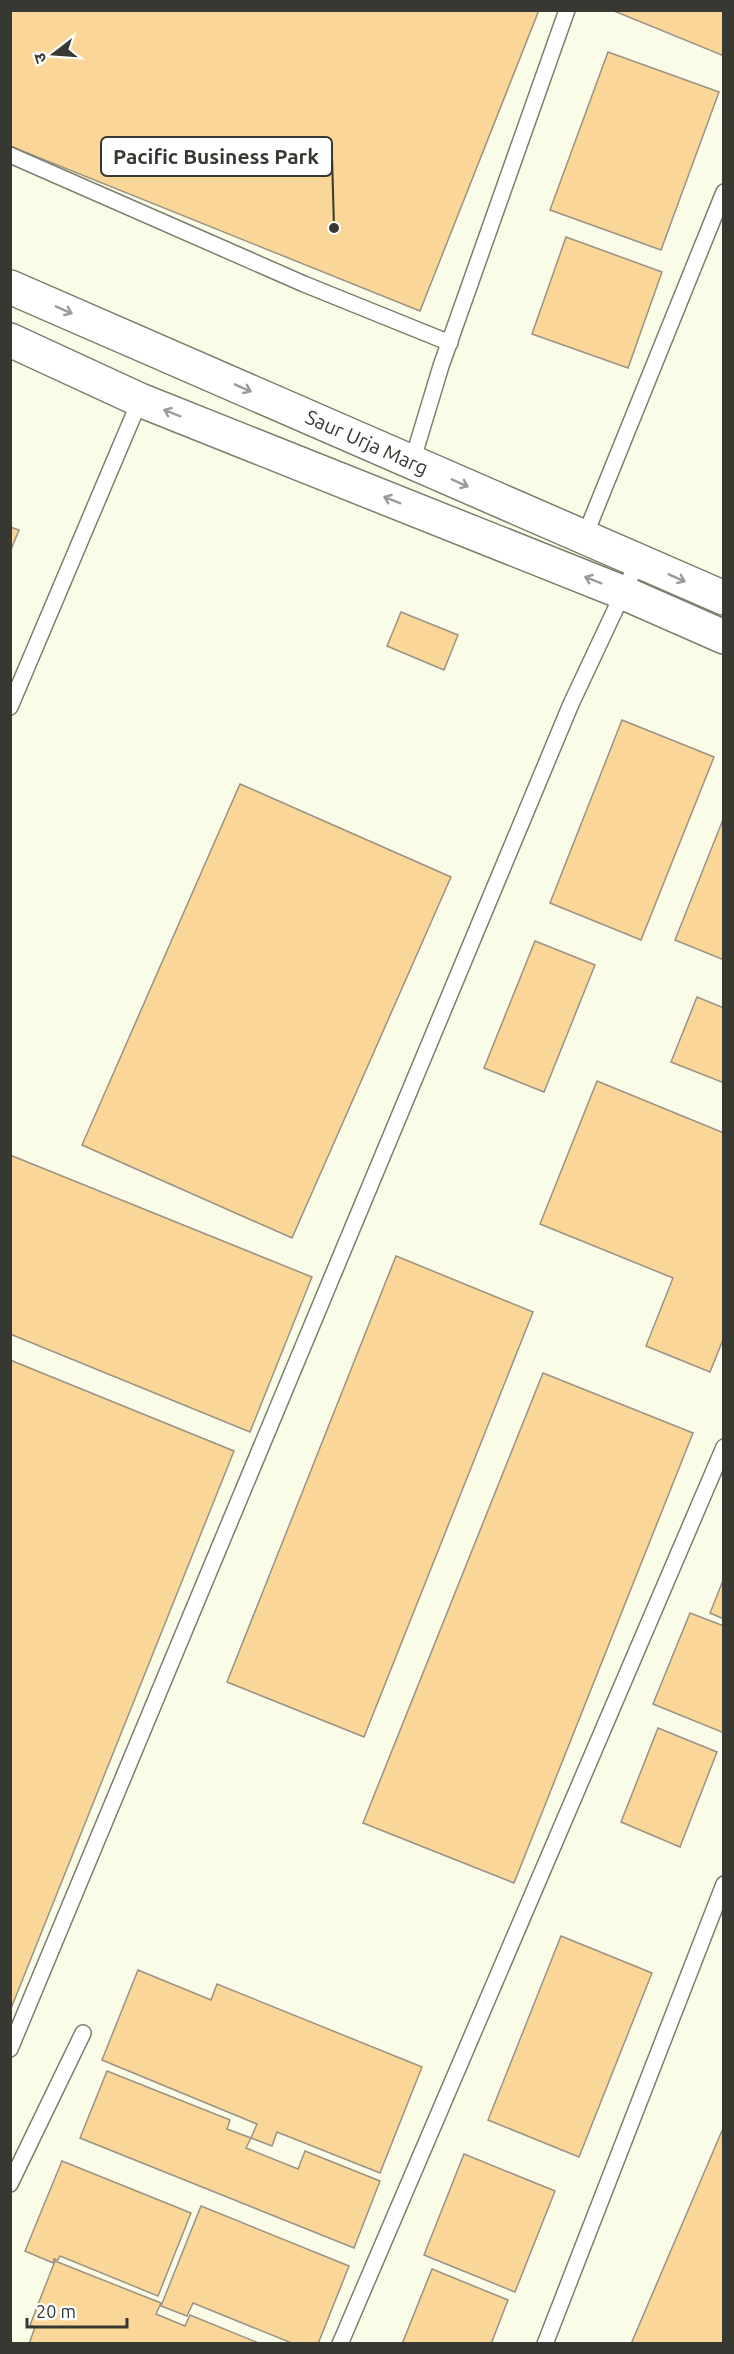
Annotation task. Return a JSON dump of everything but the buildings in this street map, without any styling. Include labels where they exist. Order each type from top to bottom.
[{"type":"street","name":"Saur Urja Marg","points":[[10,287],[723,598]]},
{"type":"street","points":[[10,340],[140,400],[624,593],[723,637]]},
{"type":"street","points":[[358,487],[375,446]]},
{"type":"lane","points":[[412,462],[450,343],[567,10]]},
{"type":"lane","points":[[10,155],[304,284],[450,343]]},
{"type":"lane","points":[[584,538],[723,192]]},
{"type":"lane","points":[[10,707],[140,400]]},
{"type":"lane","points":[[10,2049],[562,726],[638,561]]},
{"type":"lane","points":[[340,2343],[723,1447]]},
{"type":"lane","points":[[545,2343],[723,1884]]},
{"type":"lane","points":[[10,2184],[83,2033]]},
{"type":"place","name":"Pacific Business Park","points":[[334,228]]}]
